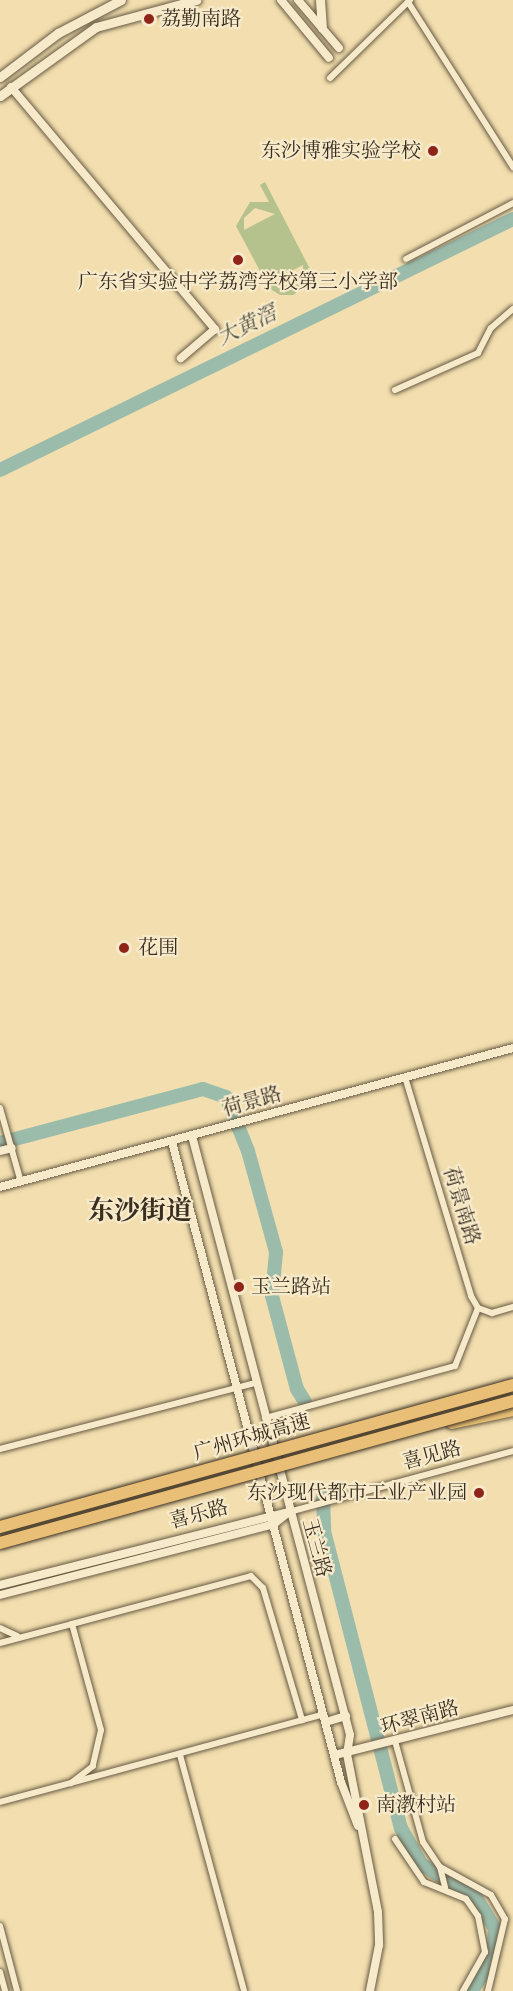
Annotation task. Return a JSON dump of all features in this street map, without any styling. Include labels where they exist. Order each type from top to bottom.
[{"type":"highway","name":"广州环城高速","points":[[0,1527],[513,1384]]},
{"type":"highway","name":"广州环城高速","points":[[0,1543],[513,1401]]},
{"type":"highway","points":[[378,1438],[513,1410]]},
{"type":"main road","points":[[1,74],[74,24],[121,0]]},
{"type":"main road","points":[[0,96],[96,27],[196,0]]},
{"type":"main road","points":[[320,0],[322,28]]},
{"type":"street","points":[[281,0],[329,58]]},
{"type":"street","points":[[298,0],[339,48]]},
{"type":"street","points":[[330,78],[410,1],[513,167]]},
{"type":"street","points":[[11,87],[215,329],[181,358]]},
{"type":"street","points":[[406,259],[513,203]]},
{"type":"street","points":[[395,390],[478,353],[491,328],[513,309]]},
{"type":"street","name":"荷景路","points":[[0,1187],[513,1048]]},
{"type":"street","name":"荷景南路","points":[[405,1077],[478,1308]]},
{"type":"street","points":[[0,1108],[21,1182]]},
{"type":"street","name":"玉兰路","points":[[192,1136],[289,1512],[346,1716],[347,1754],[379,1918],[370,1991]]},
{"type":"street","name":"玉兰路","points":[[172,1142],[335,1755],[360,1830]]},
{"type":"street","points":[[0,1151],[12,1148]]},
{"type":"street","points":[[265,1418],[455,1366],[478,1308],[492,1313],[513,1307]]},
{"type":"street","points":[[0,1449],[256,1383]]},
{"type":"street","name":"喜见路","points":[[289,1512],[513,1451]]},
{"type":"street","name":"喜乐路","points":[[0,1586],[270,1513],[289,1512]]},
{"type":"street","name":"喜乐路","points":[[0,1595],[274,1524],[289,1512]]},
{"type":"street","points":[[0,1643],[251,1576],[263,1588],[302,1720]]},
{"type":"street","points":[[71,1783],[93,1766],[101,1730],[72,1624]]},
{"type":"street","points":[[0,1628],[6,1635],[24,1636]]},
{"type":"street","name":"环翠南路","points":[[335,1755],[361,1751],[513,1710]]},
{"type":"street","points":[[0,1802],[180,1755],[302,1720],[346,1716]]},
{"type":"street","points":[[393,1742],[423,1842],[440,1867],[445,1887]]},
{"type":"street","points":[[180,1755],[244,1991]]},
{"type":"street","points":[[394,1839],[424,1882],[445,1887],[466,1899],[478,1916],[485,1952],[463,1991]]},
{"type":"street","points":[[440,1867],[491,1895],[505,1919],[502,1950],[488,1991]]},
{"type":"street","points":[[0,1926],[17,1991]]},
{"type":"street","points":[[0,1972],[5,1991]]},
{"type":"green space","points":[[265,182],[311,271],[306,287],[293,295],[280,295],[269,288],[236,226],[250,202],[269,202],[260,185]],"holes":[[[255,208],[275,214],[244,230],[244,218]],[[303,265],[303,277],[294,288],[272,281]]]},
{"type":"waterway","name":"大黄滘","points":[[0,470],[513,219]]},
{"type":"waterway","points":[[0,1143],[203,1089],[226,1097],[248,1151],[276,1252],[272,1296],[297,1389],[305,1402]]},
{"type":"waterway","points":[[323,1497],[324,1531],[401,1828],[421,1864],[476,1898],[495,1929],[493,1956],[472,1991]]},
{"type":"place","name":"荔勤南路","points":[[149,19]]},
{"type":"place","name":"东沙博雅实验学校","points":[[433,151]]},
{"type":"place","name":"广东省实验中学荔湾学校第三小学部","points":[[238,260]]},
{"type":"place","name":"花围","points":[[124,948]]},
{"type":"place","name":"玉兰路站","points":[[239,1287]]},
{"type":"place","name":"东沙现代都市工业产业园","points":[[479,1493]]},
{"type":"place","name":"南漖村站","points":[[364,1805]]},
{"type":"district","name":"东沙街道","points":[[140,1212]]}]
